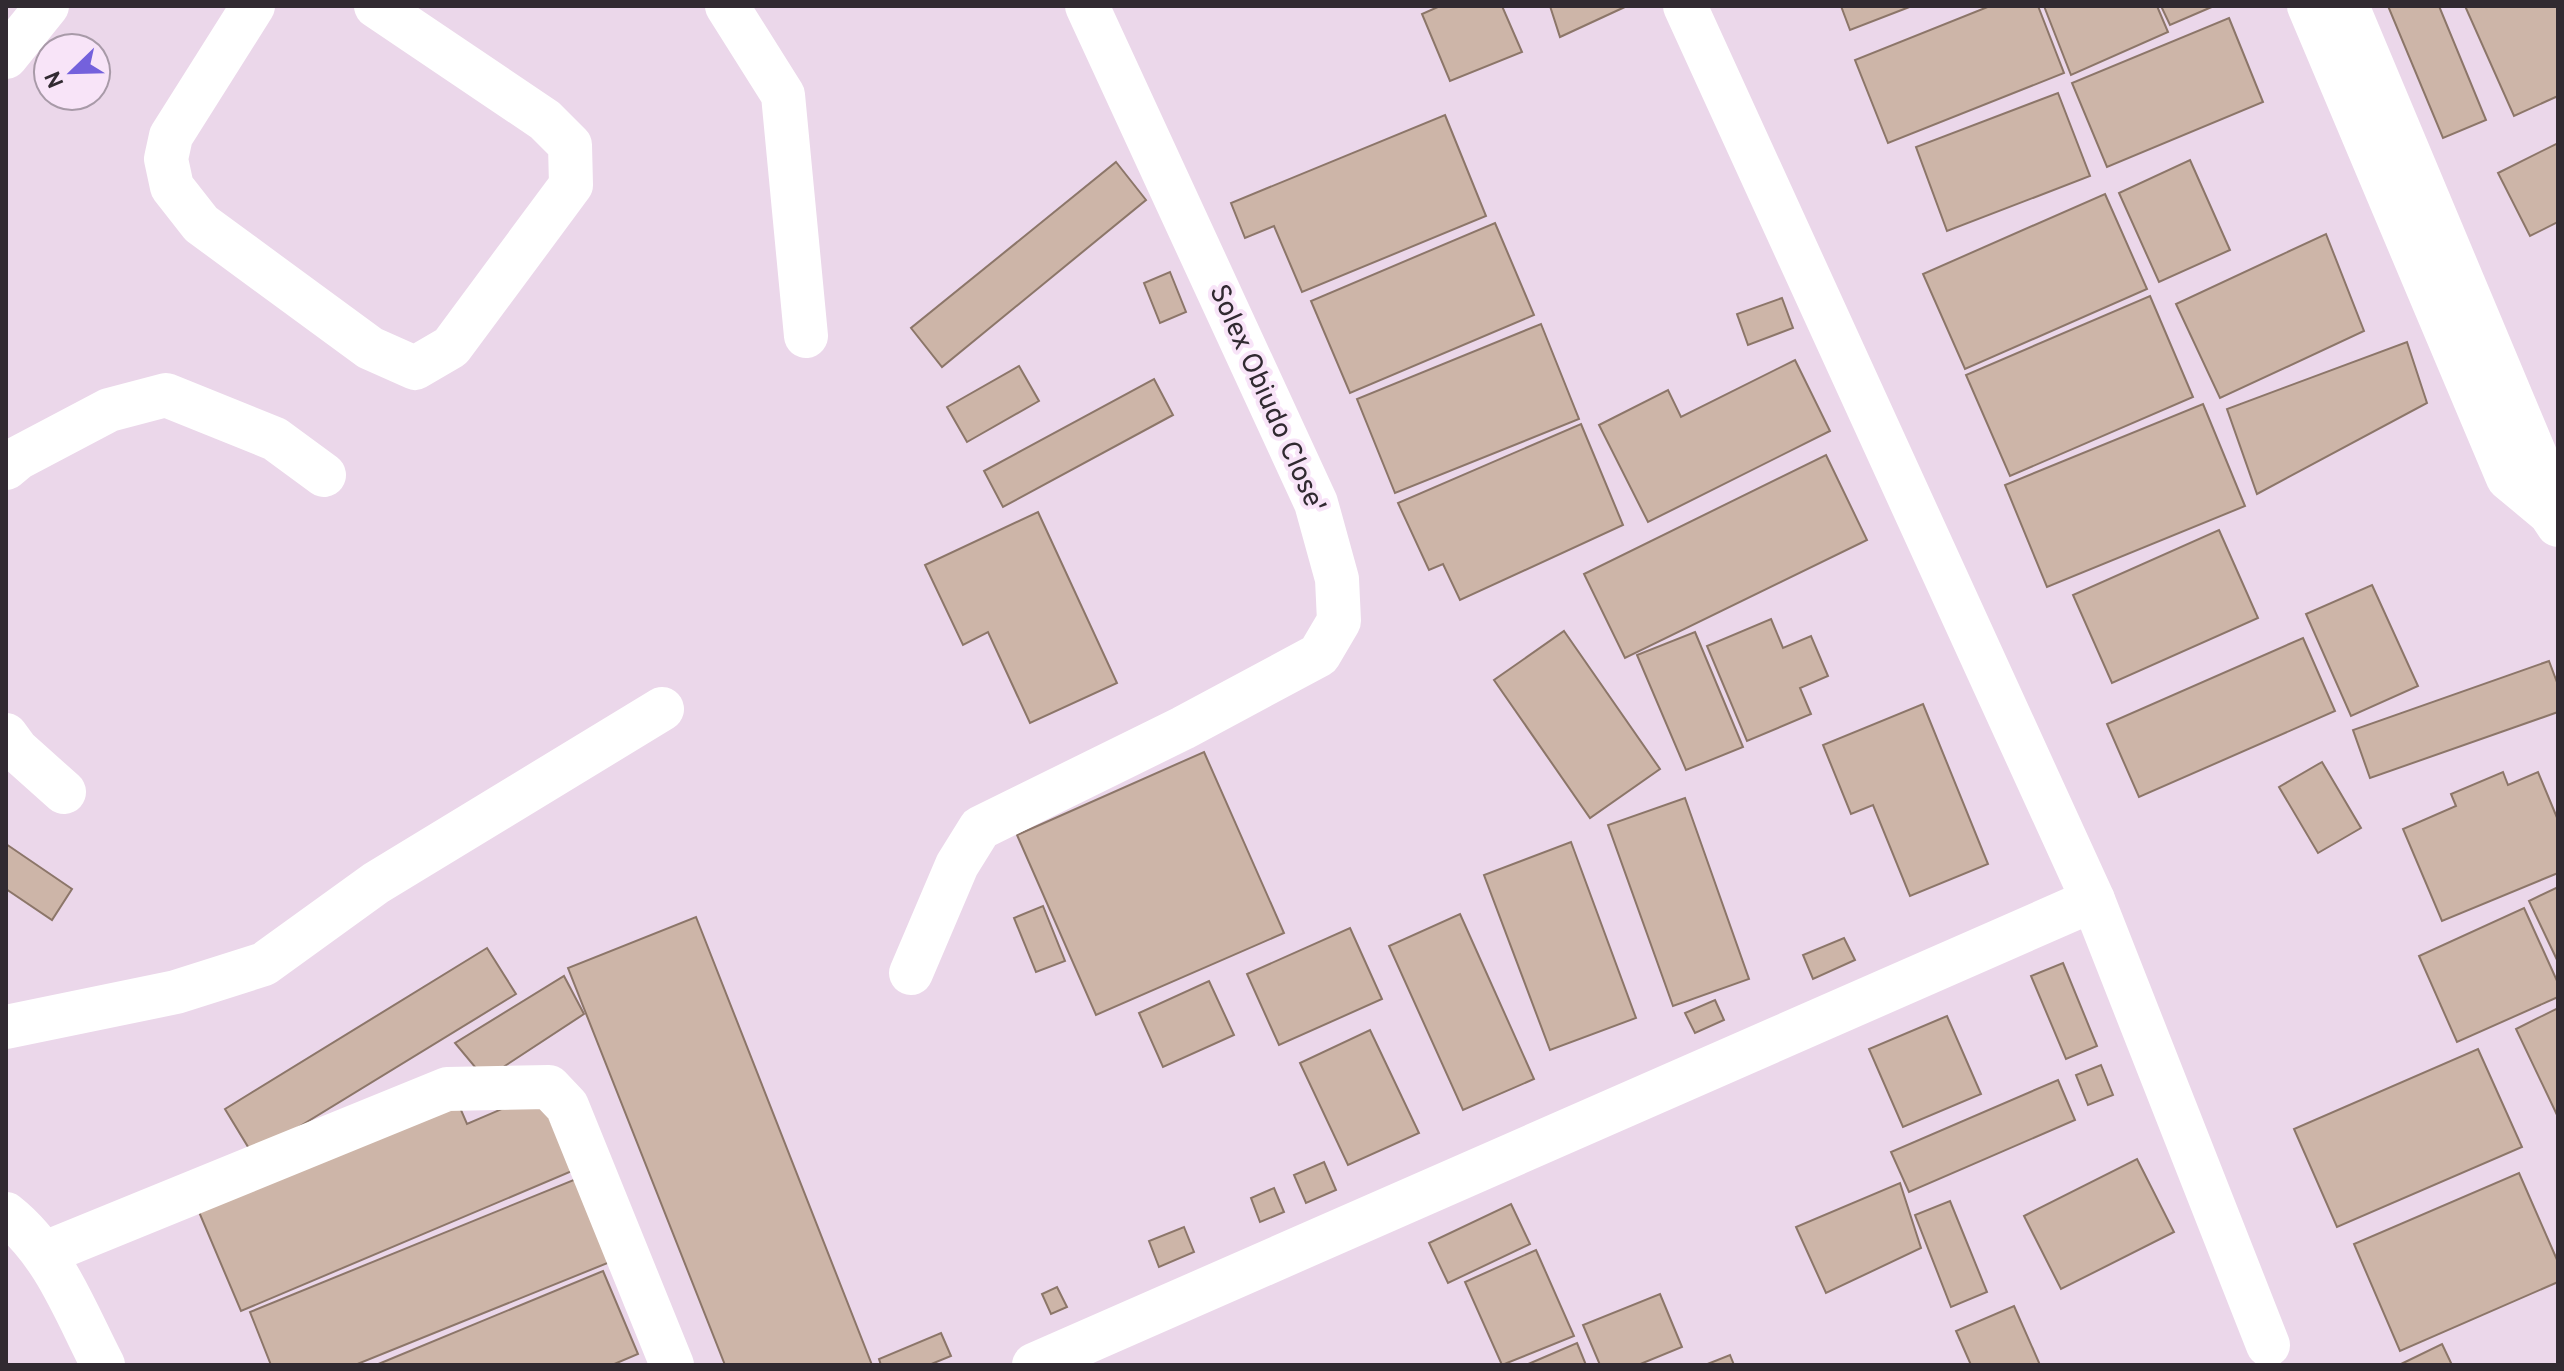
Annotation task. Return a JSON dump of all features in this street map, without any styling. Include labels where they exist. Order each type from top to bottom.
[{"type":"street","points":[[6,57],[47,6]]},
{"type":"street","points":[[253,6],[171,136],[166,159],[172,187],[201,224],[213,233],[370,348],[415,368],[451,347],[571,185],[570,145],[545,120],[376,6]]},
{"type":"street","points":[[727,6],[783,95],[806,336]]},
{"type":"street","name":"Solex Obiudo Close'","points":[[911,973],[957,865],[980,828],[1183,728],[1319,655],[1339,621],[1337,579],[1316,503],[1087,6]]},
{"type":"street","points":[[1685,6],[2093,900],[2275,1358]]},
{"type":"street","points":[[2309,6],[2508,478],[2554,519]]},
{"type":"street","points":[[2347,6],[2539,464],[2554,519]]},
{"type":"street","points":[[6,468],[18,458],[109,410],[166,395],[275,439],[324,475]]},
{"type":"street","points":[[6,1027],[176,992],[264,964],[376,883],[662,709]]},
{"type":"street","points":[[6,735],[17,750],[64,792]]},
{"type":"street","points":[[1034,1365],[2093,900]]},
{"type":"street","points":[[45,1253],[447,1089],[549,1087],[567,1106],[672,1365]]},
{"type":"street","points":[[6,1214],[33,1236],[45,1253],[103,1365]]},
{"type":"building","points":[[1440,6],[1502,6],[1522,52],[1450,81],[1422,14]]},
{"type":"building","points":[[1550,6],[1627,6],[1560,37]]},
{"type":"building","points":[[1841,6],[1912,6],[1850,30]]},
{"type":"building","points":[[1990,6],[2038,6],[2064,73],[1888,143],[1855,60]]},
{"type":"building","points":[[2044,6],[2157,6],[2168,32],[2071,75]]},
{"type":"building","points":[[2161,6],[2214,6],[2170,25]]},
{"type":"building","points":[[2388,6],[2439,6],[2486,120],[2443,138]]},
{"type":"building","points":[[2465,6],[2558,6],[2558,96],[2514,116]]},
{"type":"building","points":[[2229,18],[2263,102],[2107,167],[2072,83]]},
{"type":"building","points":[[2058,93],[2090,176],[1947,231],[1916,147]]},
{"type":"building","points":[[1445,115],[1486,216],[1302,292],[1274,226],[1245,238],[1231,203]]},
{"type":"building","points":[[2558,143],[2558,222],[2530,236],[2498,173]]},
{"type":"building","points":[[2190,160],[2230,250],[2159,282],[2119,193]]},
{"type":"building","points":[[1116,162],[1146,200],[942,367],[911,328]]},
{"type":"building","points":[[2105,194],[2147,289],[1965,369],[1923,274]]},
{"type":"building","points":[[1495,223],[1534,315],[1350,393],[1311,301]]},
{"type":"building","points":[[2326,234],[2364,331],[2220,398],[2176,304]]},
{"type":"building","points":[[1170,272],[1186,312],[1160,323],[1144,283]]},
{"type":"building","points":[[2150,296],[2193,397],[2010,476],[1966,375]]},
{"type":"building","points":[[1782,298],[1793,328],[1748,345],[1737,314]]},
{"type":"building","points":[[1541,324],[1579,419],[1395,493],[1357,399]]},
{"type":"building","points":[[2407,342],[2427,403],[2257,494],[2227,409]]},
{"type":"building","points":[[1795,360],[1830,431],[1648,522],[1599,425],[1668,390],[1681,417]]},
{"type":"building","points":[[1019,366],[1039,401],[967,442],[947,407]]},
{"type":"building","points":[[1154,379],[1173,415],[1003,507],[984,471]]},
{"type":"building","points":[[2203,404],[2245,506],[2047,587],[2005,485]]},
{"type":"building","points":[[1581,424],[1623,525],[1460,600],[1443,564],[1429,570],[1398,503]]},
{"type":"building","points":[[1826,455],[1867,540],[1625,658],[1584,574]]},
{"type":"building","points":[[1038,512],[1117,683],[1030,723],[988,632],[963,645],[925,565]]},
{"type":"building","points":[[2219,530],[2258,618],[2112,683],[2073,595]]},
{"type":"building","points":[[2372,585],[2418,686],[2351,716],[2306,614]]},
{"type":"building","points":[[1771,619],[1783,648],[1811,636],[1828,676],[1800,688],[1811,714],[1747,741],[1707,646]]},
{"type":"building","points":[[1564,631],[1660,769],[1590,818],[1494,680]]},
{"type":"building","points":[[1695,632],[1743,747],[1686,770],[1637,655]]},
{"type":"building","points":[[2303,638],[2335,711],[2139,797],[2107,724]]},
{"type":"building","points":[[2549,661],[2558,685],[2558,712],[2370,778],[2353,730]]},
{"type":"building","points":[[1923,704],[1988,864],[1910,896],[1873,805],[1851,814],[1823,745]]},
{"type":"building","points":[[1204,752],[1284,933],[1096,1015],[1017,835]]},
{"type":"building","points":[[2322,762],[2361,828],[2318,853],[2279,787]]},
{"type":"building","points":[[2503,772],[2508,785],[2538,772],[2558,820],[2558,873],[2442,921],[2403,829],[2456,806],[2451,794]]},
{"type":"building","points":[[1685,798],[1749,979],[1673,1006],[1608,825]]},
{"type":"building","points":[[1571,842],[1636,1018],[1550,1050],[1484,875]]},
{"type":"building","points":[[6,844],[72,889],[52,920],[6,889]]},
{"type":"building","points":[[2558,887],[2558,962],[2529,901]]},
{"type":"building","points":[[1043,906],[1065,961],[1036,972],[1014,918]]},
{"type":"building","points":[[2524,908],[2558,983],[2558,997],[2457,1042],[2419,956]]},
{"type":"building","points":[[1460,914],[1534,1079],[1463,1110],[1389,946]]},
{"type":"building","points":[[696,917],[872,1365],[725,1365],[568,968]]},
{"type":"building","points":[[1350,928],[1382,999],[1279,1045],[1247,974]]},
{"type":"building","points":[[1844,938],[1855,960],[1813,979],[1803,955]]},
{"type":"building","points":[[487,948],[516,994],[253,1155],[225,1109]]},
{"type":"building","points":[[2063,963],[2097,1046],[2066,1059],[2031,976]]},
{"type":"building","points":[[564,976],[584,1014],[485,1079],[455,1043]]},
{"type":"building","points":[[1209,981],[1234,1035],[1163,1067],[1139,1013]]},
{"type":"building","points":[[1715,1000],[1724,1020],[1695,1033],[1685,1013]]},
{"type":"building","points":[[2558,1008],[2558,1117],[2516,1029]]},
{"type":"building","points":[[1947,1016],[1981,1094],[1903,1127],[1869,1049]]},
{"type":"building","points":[[1370,1030],[1419,1133],[1348,1165],[1300,1063]]},
{"type":"building","points":[[2478,1049],[2522,1147],[2337,1227],[2294,1129]]},
{"type":"building","points":[[2101,1065],[2113,1095],[2088,1105],[2076,1075]]},
{"type":"building","points":[[2058,1080],[2075,1120],[1909,1192],[1891,1152]]},
{"type":"building","points":[[539,1093],[572,1171],[241,1311],[199,1212],[458,1103],[467,1124]]},
{"type":"building","points":[[2137,1159],[2174,1232],[2061,1289],[2024,1216]]},
{"type":"building","points":[[1324,1162],[1336,1190],[1306,1203],[1294,1175]]},
{"type":"building","points":[[2519,1173],[2558,1262],[2558,1282],[2400,1351],[2354,1244]]},
{"type":"building","points":[[581,1177],[615,1260],[355,1365],[271,1365],[250,1312]]},
{"type":"building","points":[[1900,1183],[1921,1248],[1826,1293],[1796,1227]]},
{"type":"building","points":[[1274,1188],[1284,1212],[1260,1222],[1251,1198]]},
{"type":"building","points":[[1950,1201],[1987,1292],[1951,1307],[1915,1215]]},
{"type":"building","points":[[1511,1204],[1530,1244],[1448,1283],[1429,1243]]},
{"type":"building","points":[[1184,1227],[1194,1252],[1159,1267],[1149,1241]]},
{"type":"building","points":[[1536,1250],[1574,1336],[1502,1365],[1465,1282]]},
{"type":"building","points":[[603,1271],[638,1354],[612,1365],[376,1365]]},
{"type":"building","points":[[1057,1287],[1067,1307],[1051,1314],[1042,1294]]},
{"type":"building","points":[[1660,1294],[1682,1347],[1638,1365],[1600,1365],[1583,1325]]},
{"type":"building","points":[[2014,1306],[2040,1365],[1971,1365],[1956,1331]]},
{"type":"building","points":[[941,1333],[951,1356],[929,1365],[881,1365],[879,1359]]},
{"type":"building","points":[[1577,1343],[1586,1365],[1526,1365]]},
{"type":"building","points":[[2442,1344],[2452,1365],[2399,1365]]},
{"type":"building","points":[[1730,1355],[1734,1365],[1705,1365]]}]
